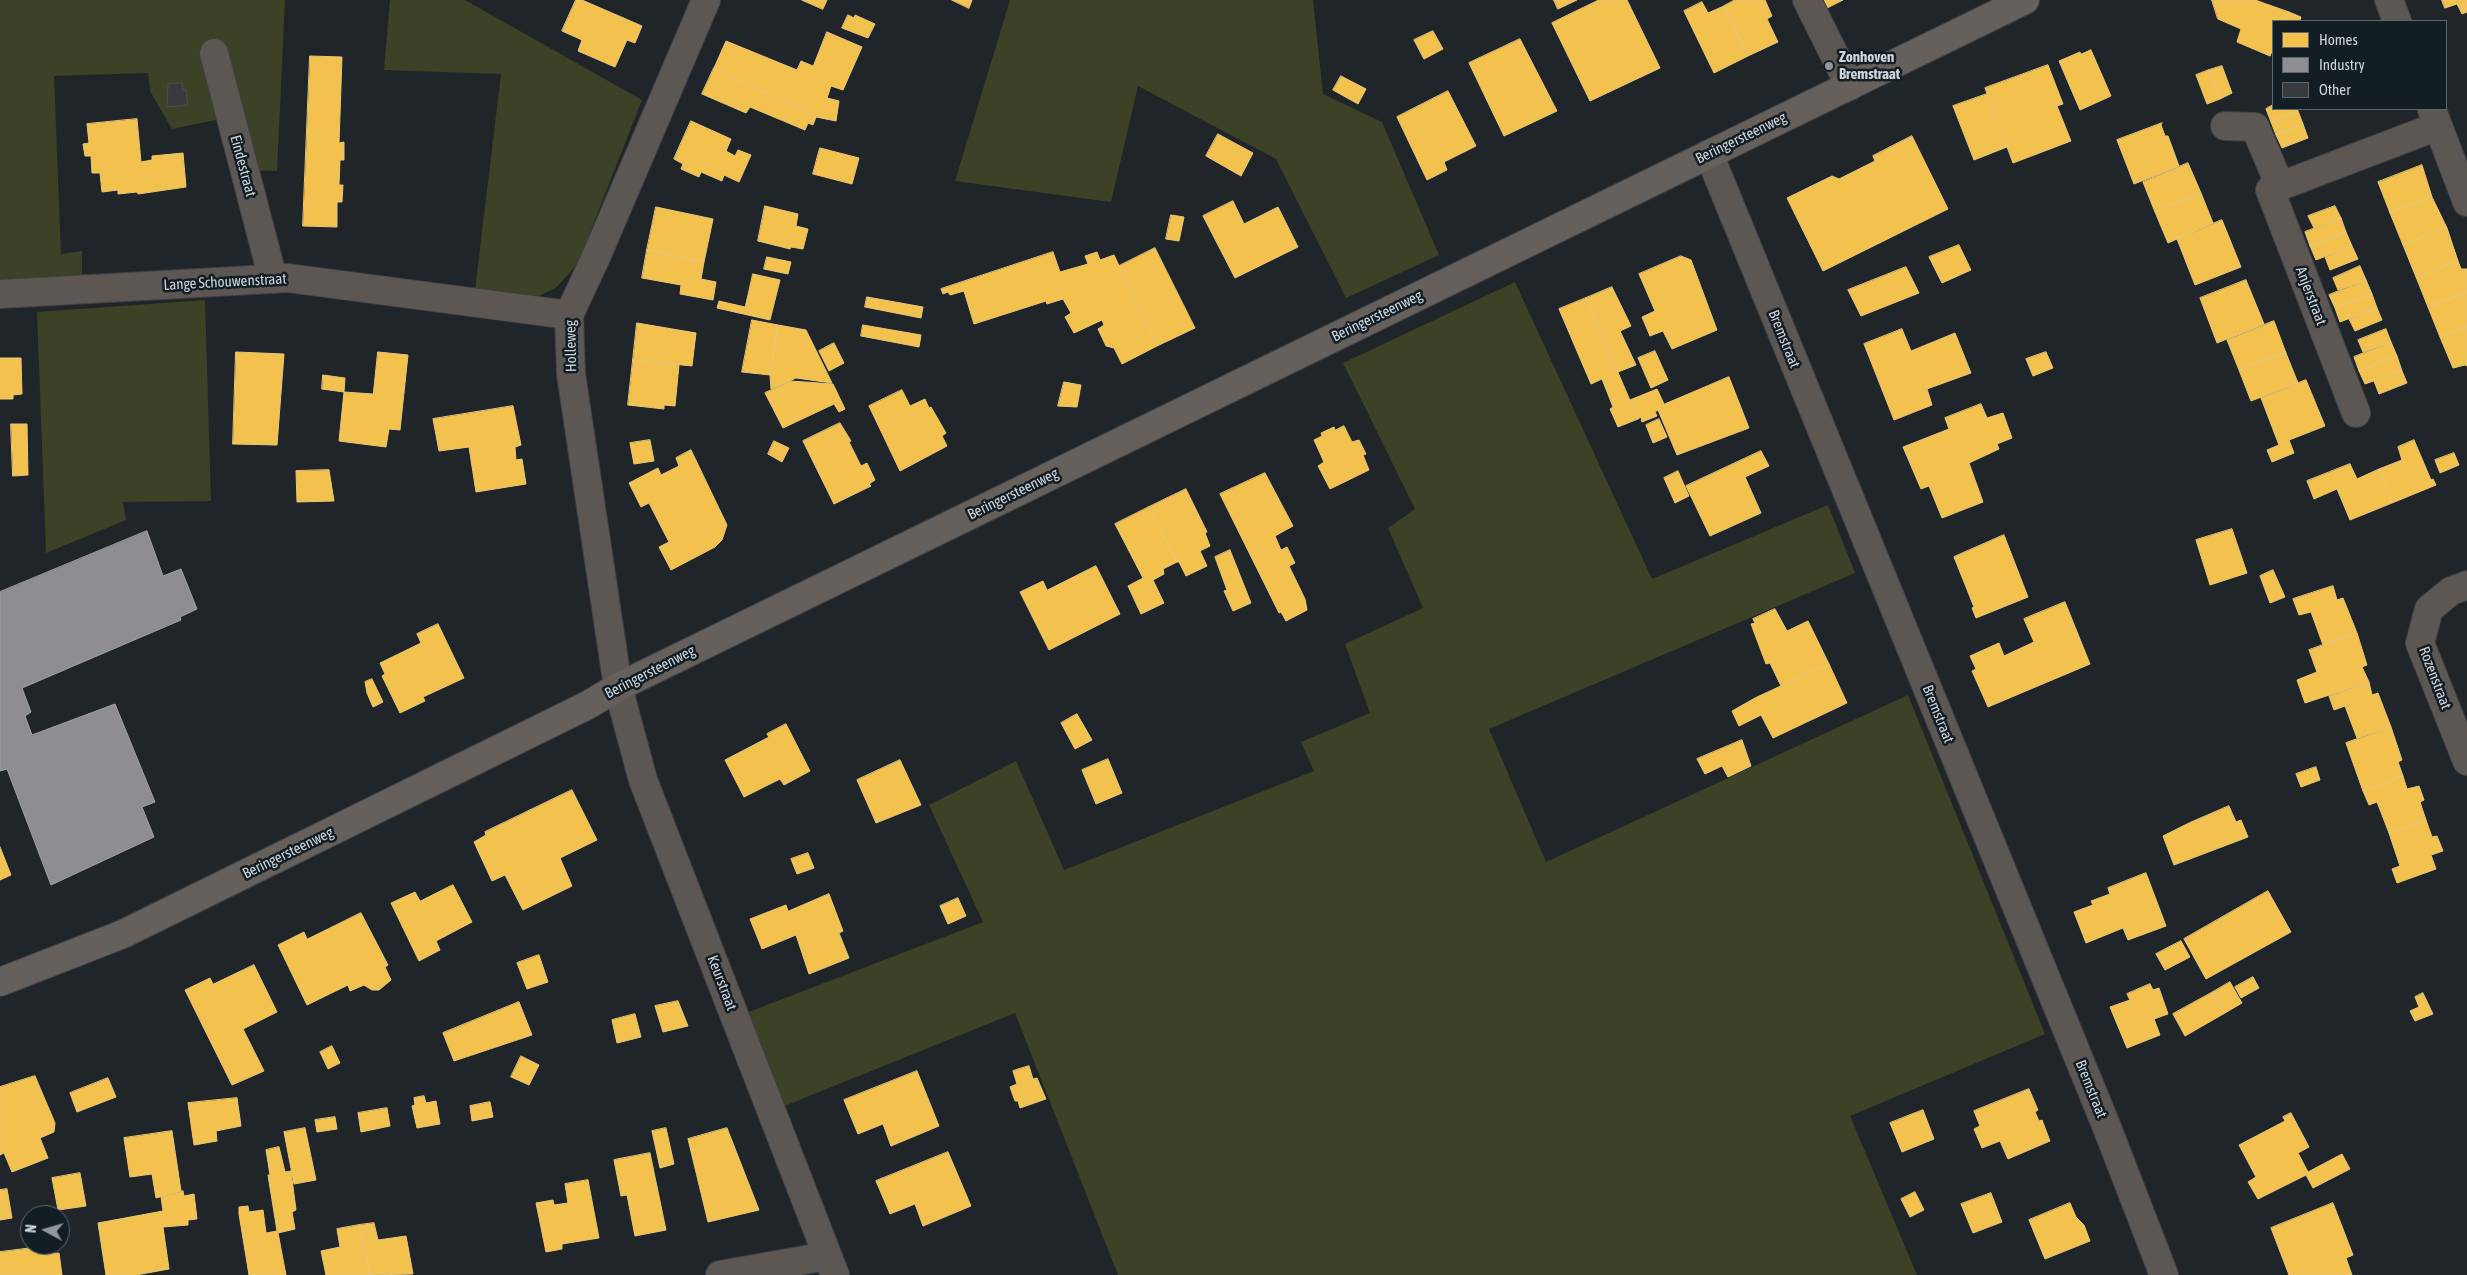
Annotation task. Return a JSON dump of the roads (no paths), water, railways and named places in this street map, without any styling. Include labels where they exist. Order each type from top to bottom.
[{"type":"main road","name":"Beringersteenweg","points":[[0,982],[122,934],[588,705],[618,687],[2025,0]]},
{"type":"street","name":"Holleweg","points":[[618,687],[571,374],[569,315],[596,257],[706,0]]},
{"type":"street","points":[[1807,0],[1850,86]]},
{"type":"street","points":[[2389,0],[2398,20]]},
{"type":"street","name":"Eindestraat","points":[[214,53],[273,279]]},
{"type":"street","points":[[2225,126],[2255,127],[2280,186],[2434,117],[2467,202]]},
{"type":"street","name":"Bremstraat","points":[[1709,154],[2094,1098],[2164,1275]]},
{"type":"street","name":"Anjerstraat","points":[[2280,186],[2270,190],[2356,413]]},
{"type":"street","name":"Lange Schouwenstraat","points":[[0,294],[288,278],[569,315]]},
{"type":"street","name":"Rozenstraat","points":[[2467,585],[2451,591],[2429,609],[2420,643],[2467,761]]},
{"type":"street","name":"Keurstraat","points":[[618,687],[643,780],[831,1265]]},
{"type":"street","points":[[720,1275],[831,1265]]},
{"type":"place","name":"Zonhoven Bremstraat","points":[[1829,66]]}]
